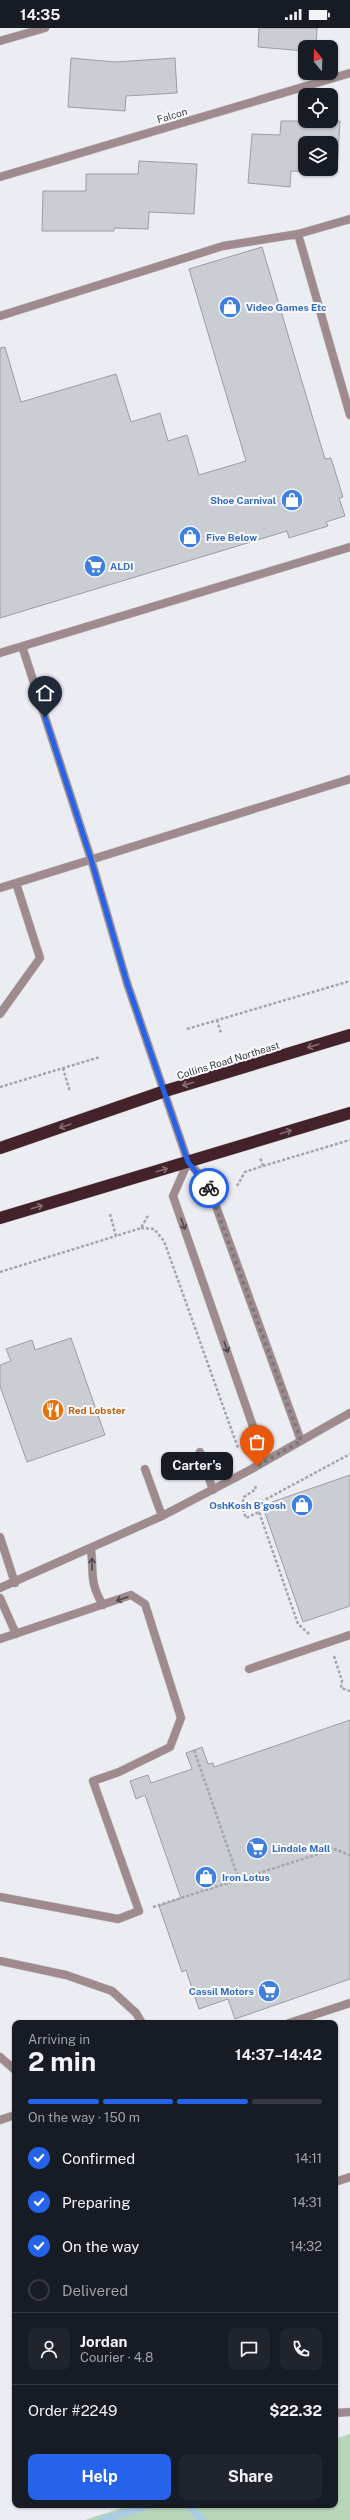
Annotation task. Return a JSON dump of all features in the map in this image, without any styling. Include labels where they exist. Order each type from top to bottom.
[{"type":"highway","name":"Collins Road Northeast","points":[[0,1148],[165,1091],[350,1035]]},
{"type":"highway","points":[[0,1218],[350,1113]]},
{"type":"street","points":[[0,41],[44,28]]},
{"type":"street","name":"Falcon","points":[[0,177],[350,73]]},
{"type":"street","points":[[0,316],[223,246],[298,234],[350,218]]},
{"type":"street","points":[[298,234],[350,414]]},
{"type":"street","points":[[0,653],[350,547]]},
{"type":"street","points":[[22,646],[91,859],[127,983],[188,1162],[208,1184],[301,1441]]},
{"type":"street","points":[[0,888],[350,779]]},
{"type":"street","points":[[0,1014],[40,958],[16,883]]},
{"type":"street","points":[[188,1162],[173,1196],[265,1461]]},
{"type":"street","points":[[0,1588],[15,1583],[162,1516],[213,1490],[350,1413]]},
{"type":"street","points":[[200,1452],[213,1490]]},
{"type":"street","points":[[145,1469],[162,1516]]},
{"type":"street","points":[[0,1537],[15,1583]]},
{"type":"street","points":[[91,1549],[93,1565],[91,1578],[94,1590],[103,1605]]},
{"type":"street","points":[[0,1639],[131,1595],[144,1604],[181,1718],[170,1747],[119,1772],[92,1781],[139,1911],[118,1919],[0,1896]]},
{"type":"street","points":[[0,1598],[16,1634]]},
{"type":"street","points":[[249,1669],[350,1635]]},
{"type":"street","points":[[0,1961],[66,1975],[112,1991],[136,2013],[140,2020]]},
{"type":"street","points":[[298,2020],[350,2003]]},
{"type":"street","points":[[0,2057],[12,2067]]},
{"type":"street","points":[[0,2120],[12,2116]]},
{"type":"street","points":[[338,2181],[350,2177]]},
{"type":"street","points":[[338,2413],[350,2412]]},
{"type":"path","points":[[187,1029],[350,981]]},
{"type":"path","points":[[217,1020],[221,1033]]},
{"type":"path","points":[[0,1087],[100,1057]]},
{"type":"path","points":[[63,1068],[70,1092]]},
{"type":"path","points":[[237,1186],[245,1172],[350,1140]]},
{"type":"path","points":[[259,1155],[263,1166]]},
{"type":"path","points":[[110,1214],[116,1236]]},
{"type":"path","points":[[141,1228],[149,1214]]},
{"type":"path","points":[[0,1272],[141,1228],[154,1229],[164,1241],[238,1448]]},
{"type":"path","points":[[350,1454],[259,1503],[259,1512],[298,1624],[335,1656],[342,1681],[341,1688],[350,1691]]},
{"type":"path","points":[[255,1486],[256,1488],[244,1498],[242,1507],[246,1518],[259,1512]]},
{"type":"path","points":[[194,1750],[239,1880]]},
{"type":"path","points":[[139,1911],[334,1849],[350,1855]]},
{"type":"green space","points":[[350,2434],[350,2520],[85,2520],[122,2508],[338,2508],[338,2438]]},
{"type":"building","points":[[259,28],[317,28],[316,40],[298,40],[298,50],[258,47]]},
{"type":"building","points":[[71,58],[115,62],[175,58],[177,93],[126,96],[125,111],[68,107]]},
{"type":"building","points":[[281,121],[298,121],[298,128],[338,128],[338,121],[340,121],[338,156],[338,136],[298,136],[298,171],[291,171],[290,187],[248,183],[252,134],[280,135]]},
{"type":"building","points":[[139,161],[197,164],[194,214],[149,212],[148,229],[114,228],[114,231],[42,231],[43,191],[86,191],[86,174],[138,174]]},
{"type":"building","points":[[262,247],[325,459],[331,458],[343,497],[339,498],[345,516],[326,522],[328,526],[289,538],[287,531],[0,618],[0,348],[5,347],[21,402],[116,374],[131,422],[160,413],[168,441],[187,435],[199,475],[246,461],[189,269]]},
{"type":"building","name":"Red Lobster","points":[[71,1338],[105,1435],[27,1462],[0,1386],[0,1365],[11,1361],[6,1349],[32,1340],[35,1350]]},
{"type":"building","points":[[350,1475],[350,1606],[303,1622],[264,1510],[274,1506],[272,1502]]},
{"type":"building","name":"Lindale Mall","points":[[350,1720],[350,1979],[235,2019],[228,1999],[199,2009],[186,1970],[182,1972],[159,1906],[181,1898],[145,1795],[136,1799],[130,1781],[148,1775],[151,1783],[192,1769],[186,1753],[202,1747],[208,1764],[213,1763],[214,1767]]},
{"type":"waterway","points":[[102,2520],[140,2508]]},
{"type":"waterway","points":[[191,2508],[202,2520]]},
{"type":"way so far","points":[[209,1188],[301,1441],[257,1466]]},
{"type":"place","name":"Video Games Etc","points":[[230,307]]},
{"type":"place","name":"Shoe Carnival","points":[[292,500]]},
{"type":"place","name":"Five Below","points":[[190,537]]},
{"type":"place","name":"ALDI","points":[[95,566]]},
{"type":"place","name":"Red Lobster","points":[[53,1410]]},
{"type":"place","name":"Carter's","points":[[257,1466]]},
{"type":"place","name":"OshKosh B'gosh","points":[[302,1505]]},
{"type":"place","name":"Lindale Mall","points":[[257,1848]]},
{"type":"place","name":"Iron Lotus","points":[[206,1877]]},
{"type":"place","name":"Cassil Motors","points":[[269,1991]]},
{"type":"route","points":[[45,717],[91,859],[127,983],[188,1162],[208,1184],[209,1188]]}]
